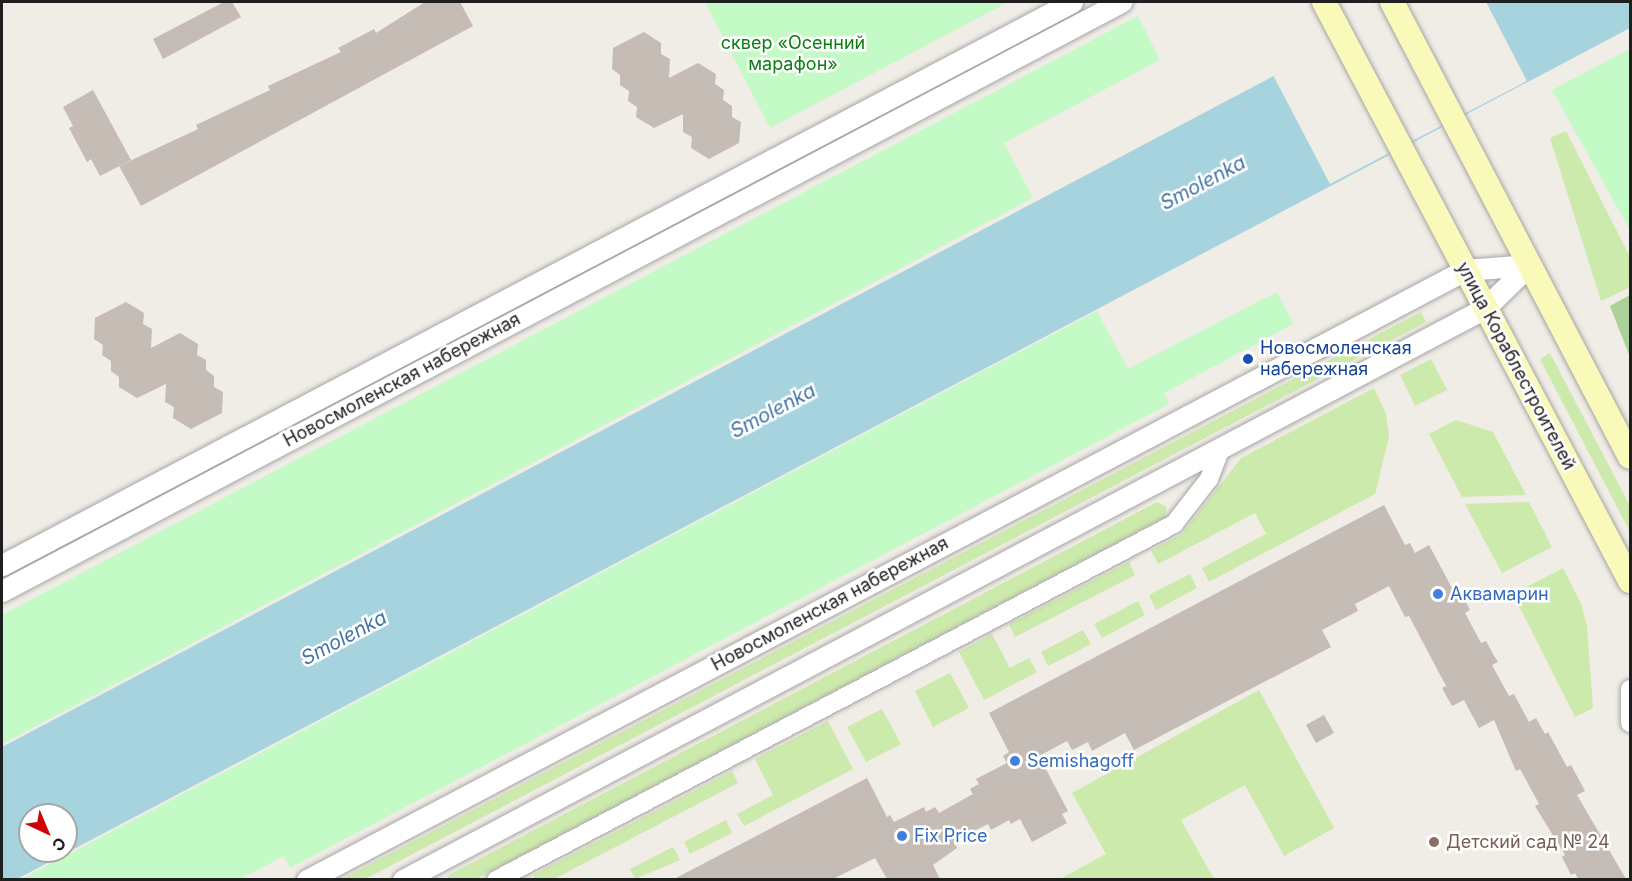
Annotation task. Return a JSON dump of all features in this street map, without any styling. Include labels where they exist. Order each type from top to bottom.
[{"type":"main road","name":"улица Кораблестроителей","points":[[1323,2],[1630,581]]},
{"type":"main road","points":[[1394,5],[1630,457]]},
{"type":"street","name":"Новосмоленская набережная","points":[[2,565],[1072,2]]},
{"type":"street","name":"Новосмоленская набережная","points":[[2,591],[1121,2]]},
{"type":"street","name":"Новосмоленская набережная","points":[[307,879],[1465,270],[1529,265]]},
{"type":"street","points":[[403,879],[1485,308],[1529,265]]},
{"type":"street","points":[[496,879],[1174,524],[1209,479],[1221,448]]},
{"type":"street","points":[[1630,689],[1630,723]]},
{"type":"green space","name":"сквер «Осенний марафон»","points":[[705,2],[1008,2],[770,128]]},
{"type":"green space","points":[[1138,16],[1160,60],[1004,143],[1033,198],[2,744],[2,615]]},
{"type":"green space","points":[[1630,49],[1630,230],[1552,90]]},
{"type":"green space","points":[[1566,131],[1630,257],[1630,287],[1601,301],[1550,138]]},
{"type":"green space","points":[[1277,292],[1293,324],[1164,393],[1169,404],[290,868],[284,856],[240,879],[22,879],[52,863],[78,863],[78,849],[1097,311],[1128,369]]},
{"type":"green space","points":[[1630,295],[1630,357],[1610,306]]},
{"type":"green space","points":[[1421,312],[1426,322],[365,879],[342,879]]},
{"type":"green space","points":[[1550,353],[1630,506],[1630,532],[1540,359]]},
{"type":"green space","points":[[1431,359],[1447,390],[1415,406],[1400,375]]},
{"type":"green space","points":[[1374,388],[1386,414],[1389,437],[1375,494],[1209,582],[1202,568],[1266,534],[1255,513],[1158,564],[1151,550],[1182,534],[1241,458]]},
{"type":"green space","points":[[1456,420],[1493,432],[1526,495],[1462,497],[1429,434]]},
{"type":"green space","points":[[1157,502],[1167,507],[1165,517],[476,879],[449,879],[447,876]]},
{"type":"green space","points":[[1529,502],[1552,547],[1502,573],[1465,504]]},
{"type":"green space","points":[[1129,562],[1135,575],[1015,637],[1009,624]]},
{"type":"green space","points":[[1563,568],[1581,604],[1587,626],[1593,708],[1575,717],[1513,594]]},
{"type":"green space","points":[[1190,574],[1197,588],[1156,610],[1149,595]]},
{"type":"green space","points":[[1138,601],[1145,615],[1102,638],[1094,624]]},
{"type":"green space","points":[[1083,630],[1091,644],[1048,666],[1041,652]]},
{"type":"green space","points":[[992,634],[1010,668],[1029,658],[1037,672],[984,700],[959,652]]},
{"type":"green space","points":[[950,673],[969,708],[933,727],[915,691]]},
{"type":"green space","points":[[1259,690],[1334,828],[1284,856],[1245,785],[1181,820],[1214,879],[1060,879],[1106,854],[1072,793]]},
{"type":"green space","points":[[882,709],[901,744],[866,762],[847,727]]},
{"type":"green space","points":[[828,721],[853,769],[744,826],[737,814],[773,795],[755,759]]},
{"type":"green space","points":[[732,771],[738,783],[554,879],[536,879],[533,875]]},
{"type":"green space","points":[[726,820],[732,833],[690,854],[684,842]]},
{"type":"green space","points":[[673,847],[680,860],[635,879],[630,869]]},
{"type":"water","name":"Smolenka","points":[[1414,2],[1630,2],[1630,28],[78,847],[78,803],[18,803],[18,863],[47,863],[17,879],[2,880],[2,747]]},
{"type":"pier","points":[[1414,2],[1486,2],[1527,81],[1330,184],[1273,75]]},
{"type":"building","points":[[224,2],[232,2],[241,17],[163,59],[153,39]]},
{"type":"building","points":[[425,2],[460,2],[473,26],[141,206],[119,166],[198,129],[196,125],[270,90],[268,86],[341,52],[338,48],[374,29],[376,33]]},
{"type":"building","points":[[644,32],[661,43],[661,54],[670,59],[669,78],[698,63],[716,74],[715,84],[724,90],[723,100],[732,106],[732,117],[741,122],[739,143],[709,159],[691,148],[692,137],[683,132],[683,114],[654,128],[636,117],[637,107],[628,101],[629,91],[620,85],[620,75],[612,69],[613,48]]},
{"type":"building","points":[[93,90],[131,160],[100,176],[91,159],[87,162],[69,128],[73,126],[63,107]]},
{"type":"building","points":[[126,302],[144,313],[143,324],[152,329],[151,348],[180,333],[198,344],[197,355],[206,360],[206,370],[214,376],[214,387],[223,392],[222,413],[191,429],[173,418],[174,407],[165,402],[166,384],[137,398],[119,387],[119,377],[111,371],[111,361],[102,355],[103,345],[94,339],[95,318]]},
{"type":"building","points":[[1384,505],[1405,545],[1410,543],[1415,553],[1429,545],[1453,590],[1458,587],[1470,610],[1465,613],[1481,643],[1486,641],[1498,662],[1492,665],[1509,696],[1514,694],[1529,722],[1536,718],[1545,734],[1548,732],[1567,767],[1571,765],[1585,791],[1577,795],[1626,879],[1578,879],[1575,873],[1571,875],[1562,857],[1565,855],[1535,806],[1539,804],[1520,769],[1516,771],[1494,720],[1479,728],[1464,700],[1452,706],[1442,688],[1446,686],[1409,616],[1405,617],[1389,586],[1355,604],[1358,611],[1322,630],[1331,647],[1134,750],[1125,733],[1092,751],[1088,742],[1072,750],[1067,741],[1039,756],[1068,811],[1062,814],[1067,823],[1032,842],[1020,819],[1011,824],[1009,820],[991,830],[988,824],[953,841],[957,848],[933,865],[940,879],[887,879],[875,858],[833,879],[674,879],[867,778],[887,817],[890,815],[894,822],[924,807],[926,812],[935,807],[939,813],[973,794],[970,789],[979,784],[976,779],[1007,763],[1003,756],[1009,752],[989,713]]},
{"type":"building","points":[[1324,715],[1334,733],[1316,743],[1306,725]]},
{"type":"place","name":"Новосмоленская набережная","points":[[1248,359]]},
{"type":"place","name":"Аквамарин","points":[[1438,594]]},
{"type":"place","name":"Semishagoff","points":[[1015,761]]},
{"type":"place","name":"Fix Price","points":[[902,836]]},
{"type":"place","name":"Детский сад № 24","points":[[1434,842]]}]
